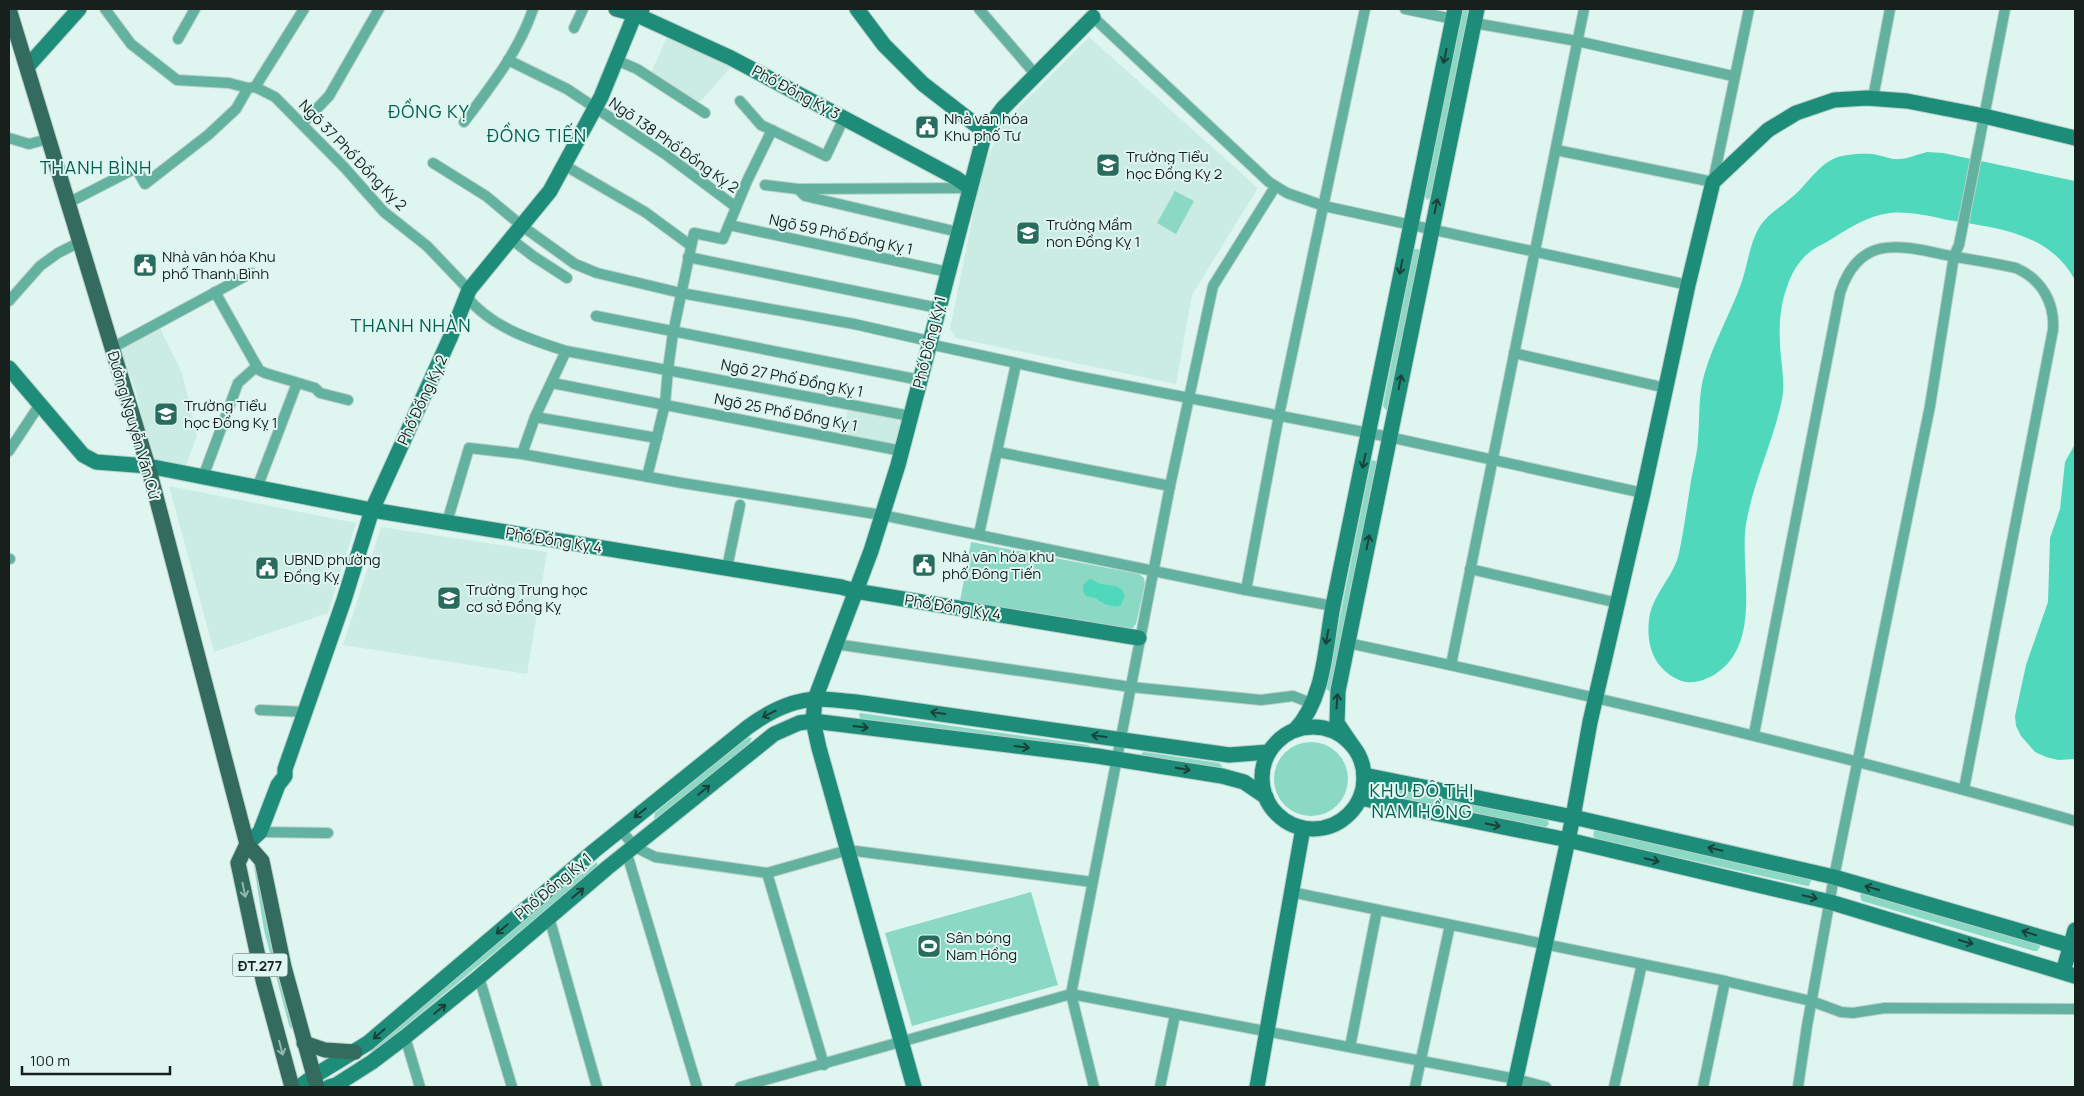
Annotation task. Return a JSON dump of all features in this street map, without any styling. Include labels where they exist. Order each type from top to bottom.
[{"type":"main road","name":"Đường Nguyễn Văn Cừ","points":[[9,9],[148,466],[247,844],[262,861],[282,958],[316,1082]]},
{"type":"main road","name":"ĐT.277","points":[[247,844],[238,863],[263,980],[292,1087]]},
{"type":"main road","points":[[304,1043],[324,1049],[355,1052]]},
{"type":"street","points":[[27,68],[79,9]]},
{"type":"street","name":"Ngõ 37 Phố Đồng Kỵ 2","points":[[105,9],[131,44],[177,80],[229,83],[252,87],[274,97],[302,124],[384,212],[427,246],[468,294],[475,307],[503,327],[535,341],[566,351]]},
{"type":"street","points":[[178,39],[196,9]]},
{"type":"street","points":[[68,203],[136,168],[145,184],[208,135],[236,109],[304,9]]},
{"type":"street","points":[[302,124],[329,96],[379,9]]},
{"type":"street","points":[[464,122],[508,60],[533,9]]},
{"type":"street","points":[[574,28],[583,9]]},
{"type":"street","name":"Phố Đồng Kỵ 3","points":[[616,9],[638,12],[731,58],[970,188]]},
{"type":"street","points":[[857,9],[884,45],[924,84],[985,132]]},
{"type":"street","points":[[979,9],[1036,75]]},
{"type":"street","points":[[1246,590],[1279,415],[1365,9]]},
{"type":"street","points":[[1405,9],[1454,14],[1333,606],[1320,680],[1313,704],[1304,721],[1295,730],[1280,739],[1269,752],[1264,765],[1262,778],[1266,797],[1272,808],[1291,824],[1303,828],[1322,828],[1340,821],[1349,814],[1360,798],[1364,775],[1360,759],[1339,728],[1336,716],[1338,691],[1475,16],[1734,76]]},
{"type":"street","points":[[1451,665],[1584,9]]},
{"type":"street","points":[[1515,1083],[1573,817],[1596,697],[1643,493],[1749,9]]},
{"type":"street","points":[[1873,98],[1887,9]]},
{"type":"street","points":[[1798,1087],[1811,1001],[1834,877],[1930,406],[1954,256],[1959,245],[2005,9]]},
{"type":"street","name":"Phố Đồng Kỵ 2","points":[[247,844],[260,832],[278,785],[279,775],[285,769],[344,600],[372,510],[468,294],[550,191],[595,108],[638,12]]},
{"type":"street","points":[[1093,17],[1275,187],[1303,200],[1410,225],[1688,284]]},
{"type":"street","name":"Phố Đồng Kỵ 1","points":[[334,1086],[372,1062],[405,1037],[479,977],[549,916],[774,734],[799,722],[813,721],[815,699],[882,515],[902,451],[985,132],[1003,108],[1093,17]]},
{"type":"street","name":"Ngõ 138 Phố Đồng Kỵ 2","points":[[508,60],[567,89],[665,154],[736,207]]},
{"type":"street","points":[[616,60],[637,69],[705,113]]},
{"type":"street","points":[[1712,182],[1768,130],[1796,113],[1834,100],[1873,98],[1907,101],[1984,116],[2075,138]]},
{"type":"street","points":[[740,101],[761,125],[826,156],[844,118]]},
{"type":"street","points":[[647,477],[665,404],[673,333],[694,233],[723,239],[772,130]]},
{"type":"street","points":[[9,138],[28,144],[48,140]]},
{"type":"street","points":[[1556,150],[1712,182]]},
{"type":"street","points":[[1718,152],[1720,159],[1724,162],[1736,161]]},
{"type":"street","points":[[432,163],[486,196],[522,226],[575,264],[597,273],[681,293],[854,324],[1016,364],[1389,437],[1643,493]]},
{"type":"street","points":[[564,165],[645,212],[690,245]]},
{"type":"street","points":[[765,185],[798,189],[970,188]]},
{"type":"street","points":[[1094,1087],[1071,994],[1118,760],[1139,638],[1188,397],[1213,286],[1275,187]]},
{"type":"street","points":[[798,189],[805,196],[958,232]]},
{"type":"street","name":"Ngõ 59 Phố Đồng Kỵ 1","points":[[729,225],[948,272]]},
{"type":"street","points":[[511,239],[567,278]]},
{"type":"street","points":[[9,301],[40,266],[67,248],[80,242]]},
{"type":"street","points":[[1754,734],[1840,292],[1844,282],[1858,260],[1886,247],[1899,246],[2005,265],[2024,272],[2044,290],[2051,305],[2054,321],[1964,789]]},
{"type":"street","points":[[688,257],[938,308]]},
{"type":"street","points":[[112,348],[251,273]]},
{"type":"street","points":[[215,292],[257,366],[265,374],[314,388],[320,393],[348,400]]},
{"type":"street","points":[[596,316],[673,333],[920,380]]},
{"type":"street","points":[[522,454],[535,417],[566,351]]},
{"type":"street","name":"Ngõ 27 Phố Đồng Kỵ 1","points":[[566,351],[668,368],[910,416]]},
{"type":"street","points":[[1514,353],[1666,388]]},
{"type":"street","points":[[979,534],[1016,364]]},
{"type":"street","points":[[203,477],[238,383],[257,366]]},
{"type":"street","name":"Phố Đồng Kỵ 4","points":[[9,368],[83,455],[96,462],[148,466],[372,510],[1139,638]]},
{"type":"street","points":[[257,488],[298,383]]},
{"type":"street","name":"Ngõ 25 Phố Đồng Kỵ 1","points":[[552,383],[902,451]]},
{"type":"street","points":[[9,451],[40,404]]},
{"type":"street","points":[[535,417],[657,438]]},
{"type":"street","points":[[447,522],[469,448],[522,454],[647,477],[882,515],[1246,590],[1333,606]]},
{"type":"street","points":[[998,452],[1170,486]]},
{"type":"street","points":[[727,568],[740,505]]},
{"type":"street","points":[[1470,569],[1618,603]]},
{"type":"street","points":[[1348,643],[1596,697],[1754,734],[1858,760],[2075,821]]},
{"type":"street","points":[[835,644],[1131,687],[1261,700],[1293,696],[1313,704]]},
{"type":"street","points":[[815,699],[856,702],[1229,756],[1269,752]]},
{"type":"street","name":"Phố Đồng Kỵ 1","points":[[299,1087],[316,1082],[368,1043],[620,829],[761,718],[784,707],[815,699]]},
{"type":"street","points":[[260,710],[305,712]]},
{"type":"street","points":[[914,1087],[813,721],[1118,760],[1224,776],[1251,786],[1266,797]]},
{"type":"street","points":[[1295,730],[1312,727],[1328,729],[1339,734],[1352,745]]},
{"type":"street","points":[[1364,775],[1573,817],[1834,877],[2074,946]]},
{"type":"street","points":[[1360,798],[1568,840],[1830,902],[2069,974],[2075,930]]},
{"type":"street","points":[[1257,1087],[1303,828]]},
{"type":"street","points":[[620,829],[631,850],[697,1087]]},
{"type":"street","points":[[260,832],[328,833]]},
{"type":"street","points":[[631,850],[656,857],[768,873],[848,850],[1092,882]]},
{"type":"street","points":[[768,873],[824,1065]]},
{"type":"street","points":[[1291,892],[1725,981],[1811,1001],[1841,1012],[1853,1014],[1885,1008],[2075,1009]]},
{"type":"street","points":[[1350,1047],[1377,910]]},
{"type":"street","points":[[549,916],[597,1087]]},
{"type":"street","points":[[1415,1087],[1450,925]]},
{"type":"street","points":[[1614,1087],[1642,964]]},
{"type":"street","points":[[479,977],[512,1087]]},
{"type":"street","points":[[1703,1087],[1725,981]]},
{"type":"street","points":[[740,1087],[824,1065],[901,1041],[1071,994],[1175,1015],[1267,1030],[1420,1061],[1515,1083],[1546,1087]]},
{"type":"street","points":[[1160,1087],[1175,1015]]},
{"type":"street","points":[[405,1037],[420,1087]]},
{"type":"shaded area","points":[[1462,9],[1469,9],[1431,197],[1427,200],[1425,196]]},
{"type":"shaded area","points":[[668,35],[732,66],[700,102],[650,75]]},
{"type":"shaded area","points":[[1089,37],[1258,188],[1192,295],[1176,384],[956,338],[950,329],[982,170],[1000,130],[1005,121]]},
{"type":"shaded area","points":[[1927,152],[1943,153],[2075,181],[2075,280],[2064,264],[2051,252],[2036,242],[2020,235],[1984,226],[1912,213],[1890,213],[1866,220],[1815,248],[1799,263],[1791,277],[1781,308],[1782,397],[1746,524],[1746,605],[1744,626],[1739,645],[1729,661],[1714,675],[1697,682],[1679,680],[1663,670],[1654,655],[1649,638],[1649,620],[1654,602],[1673,570],[1679,553],[1697,449],[1700,396],[1703,380],[1713,350],[1741,284],[1755,236],[1766,218],[1798,192],[1830,160],[1848,155],[1862,154],[1902,159]]},
{"type":"shaded area","points":[[1175,191],[1194,201],[1176,234],[1157,223]]},
{"type":"shaded area","points":[[1414,249],[1418,249],[1420,252],[1389,406],[1386,410],[1383,406]]},
{"type":"shaded area","name":"Trường Tiểu học Đồng Kỵ 1","points":[[159,326],[182,373],[197,436],[186,465],[152,461],[136,391],[119,346]]},
{"type":"shaded area","points":[[849,406],[902,417],[895,447],[841,437]]},
{"type":"shaded area","points":[[2075,444],[2075,759],[2058,760],[2035,752],[2021,736],[2016,726],[2015,716],[2026,665],[2048,602],[2050,538],[2060,509],[2065,462]]},
{"type":"shaded area","points":[[1371,461],[1377,462],[1332,690],[1328,691],[1326,687]]},
{"type":"shaded area","name":"UBND phường Đồng Kỵ","points":[[169,486],[356,523],[328,613],[214,652]]},
{"type":"shaded area","name":"Trường Trung học cơ sở Đồng Kỵ","points":[[381,527],[547,552],[527,674],[343,645]]},
{"type":"shaded area","points":[[971,542],[1139,574],[1144,578],[1145,584],[1136,624],[1131,630],[960,601]]},
{"type":"shaded area","points":[[1090,579],[1101,584],[1116,586],[1122,590],[1125,595],[1121,605],[1111,606],[1096,598],[1086,596],[1083,591],[1083,585]]},
{"type":"shaded area","points":[[860,713],[1088,745],[1094,749],[1092,752],[860,719]]},
{"type":"shaded area","points":[[746,737],[752,738],[749,744],[659,818],[654,818],[655,813]]},
{"type":"shaded area","points":[[1304,742],[1318,742],[1332,748],[1342,758],[1348,772],[1348,786],[1342,800],[1332,810],[1318,816],[1304,816],[1290,810],[1280,800],[1274,786],[1274,772],[1280,758],[1290,748]]},
{"type":"shaded area","points":[[1144,752],[1219,763],[1222,766],[1221,769],[1141,756]]},
{"type":"shaded area","points":[[1400,790],[1542,818],[1548,821],[1549,824],[1545,828],[1395,798],[1396,792]]},
{"type":"shaded area","points":[[1595,830],[1810,879],[1811,881],[1809,886],[1807,886],[1595,839],[1593,834]]},
{"type":"shaded area","points":[[253,860],[256,861],[270,937],[293,1026],[291,1029],[264,930]]},
{"type":"shaded area","points":[[597,862],[598,867],[370,1055],[372,1050],[538,908]]},
{"type":"shaded area","points":[[1031,892],[1058,985],[912,1026],[885,933]]},
{"type":"shaded area","points":[[1862,892],[2039,944],[2040,947],[2037,951],[2034,951],[1862,901],[1860,896]]},
{"type":"place","name":"Nhà văn hóa Khu phố Tư","points":[[927,127]]},
{"type":"place","name":"Trường Tiểu học Đồng Kỵ 2","points":[[1108,165]]},
{"type":"place","name":"Trường Mầm non Đồng Kỵ 1","points":[[1028,233]]},
{"type":"place","name":"Nhà văn hóa Khu phố Thanh Bình","points":[[145,265]]},
{"type":"place","name":"Trường Tiểu học Đồng Kỵ 1","points":[[166,414]]},
{"type":"place","name":"Nhà văn hóa khu phố Đông Tiến","points":[[924,565]]},
{"type":"place","name":"UBND phường Đồng Kỵ","points":[[267,568]]},
{"type":"place","name":"Trường Trung học cơ sở Đồng Kỵ","points":[[449,598]]},
{"type":"place","name":"Sân bóng Nam Hồng","points":[[929,946]]},
{"type":"district","name":"ĐỒNG KỴ","points":[[429,111]]},
{"type":"district","name":"ĐỒNG TIẾN","points":[[537,135]]},
{"type":"district","name":"THANH BÌNH","points":[[96,167]]},
{"type":"district","name":"THANH NHÀN","points":[[411,325]]},
{"type":"district","name":"KHU ĐÔ THỊ NAM HỒNG","points":[[1422,800]]}]
